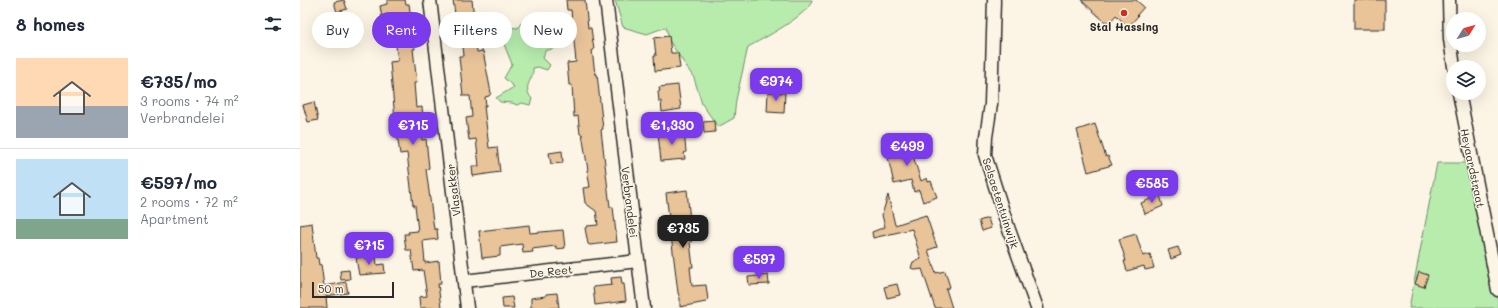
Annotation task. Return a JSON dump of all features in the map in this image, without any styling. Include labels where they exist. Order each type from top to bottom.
[{"type":"street","name":"Vlasakker","points":[[430,0],[467,308]]},
{"type":"street","name":"Verbrandelei","points":[[606,0],[644,308]]},
{"type":"street","name":"Selsaetentuinwijk","points":[[994,0],[991,104],[985,155],[1008,227],[1037,308]]},
{"type":"street","points":[[1449,0],[1450,39],[1453,60]]},
{"type":"street","name":"Heyaardstraat","points":[[1460,100],[1498,290]]},
{"type":"street","name":"De Reet","points":[[464,281],[638,261]]},
{"type":"green space","points":[[615,0],[812,0],[809,6],[794,19],[748,47],[736,100],[734,118],[718,127],[702,104],[694,78],[670,42],[666,27],[647,34],[623,27]]},
{"type":"green space","points":[[520,25],[520,48],[555,48],[545,51],[543,58],[550,65],[547,70],[538,67],[533,68],[528,86],[529,94],[532,99],[530,105],[522,103],[517,105],[500,102],[496,98],[514,87],[504,78],[512,64],[506,48],[512,48],[512,28],[518,28]]},
{"type":"green space","points":[[1437,163],[1466,163],[1492,283],[1498,282],[1498,308],[1409,308]]},
{"type":"building","points":[[344,0],[347,9],[337,12],[334,2]]},
{"type":"building","points":[[387,0],[405,0],[406,4],[409,4],[410,12],[381,12],[380,6],[387,4]]},
{"type":"building","points":[[453,0],[472,0],[473,12],[455,12]]},
{"type":"building","points":[[566,0],[585,0],[588,28],[591,28],[594,50],[592,50],[595,74],[597,74],[603,129],[601,130],[610,207],[613,207],[617,242],[588,244],[585,228],[587,226],[598,225],[596,211],[585,203],[583,188],[590,187],[588,170],[582,134],[580,134],[578,116],[574,117],[572,85],[569,85],[567,63],[576,62],[575,48],[577,48],[577,12],[567,10]]},
{"type":"building","name":"Stal Hassing","points":[[1081,0],[1136,0],[1144,7],[1128,27],[1116,15],[1109,23],[1106,21],[1105,22]]},
{"type":"building","points":[[1354,0],[1385,0],[1385,29],[1354,29]]},
{"type":"building","points":[[669,36],[671,53],[678,53],[680,68],[655,71],[654,56],[656,56],[654,38]]},
{"type":"building","points":[[396,48],[415,48],[413,49],[417,83],[414,83],[416,108],[422,107],[422,140],[426,139],[429,168],[426,169],[434,229],[437,229],[438,239],[423,241],[425,263],[439,261],[441,284],[438,284],[441,308],[420,308],[419,297],[427,296],[423,270],[414,271],[411,250],[406,250],[404,234],[418,231],[415,205],[413,205],[407,153],[400,154],[395,120],[390,62],[398,61]]},
{"type":"building","points":[[463,48],[477,48],[477,52],[483,51],[491,93],[489,96],[485,97],[486,106],[484,106],[489,148],[497,147],[500,172],[473,176],[472,166],[479,166],[476,139],[469,140],[466,118],[472,117],[470,96],[463,96],[459,56],[464,56]]},
{"type":"building","points":[[678,85],[681,109],[662,112],[661,101],[659,102],[659,87]]},
{"type":"building","points":[[768,92],[785,93],[784,113],[767,112]]},
{"type":"building","points":[[314,102],[318,120],[308,122],[303,105]]},
{"type":"building","points":[[714,121],[715,132],[704,133],[703,122]]},
{"type":"building","points":[[1095,124],[1106,157],[1108,156],[1112,165],[1088,172],[1077,130]]},
{"type":"building","points":[[684,130],[686,152],[684,153],[685,159],[661,161],[658,133]]},
{"type":"building","points":[[899,135],[900,141],[908,140],[921,181],[927,178],[928,182],[931,181],[937,197],[923,202],[919,190],[914,192],[911,180],[894,184],[885,144],[888,143],[887,136]]},
{"type":"building","points":[[562,151],[563,163],[551,164],[549,153]]},
{"type":"building","points":[[1159,179],[1164,189],[1155,193],[1150,182]]},
{"type":"building","points":[[687,190],[692,241],[690,242],[693,267],[690,267],[692,286],[706,285],[708,300],[706,302],[680,307],[666,193]]},
{"type":"building","points":[[888,195],[895,225],[926,215],[937,247],[928,250],[936,273],[945,271],[950,287],[946,289],[952,308],[935,308],[922,269],[916,270],[911,268],[913,262],[921,259],[912,229],[873,238],[872,232],[885,227],[882,215]]},
{"type":"building","points":[[1160,195],[1163,206],[1145,214],[1141,203]]},
{"type":"building","points":[[988,218],[991,228],[982,231],[979,221]]},
{"type":"building","points":[[312,223],[316,258],[318,258],[319,265],[321,264],[324,286],[346,282],[348,293],[326,296],[327,308],[300,308],[300,225]]},
{"type":"building","points":[[529,225],[530,233],[563,230],[565,248],[556,249],[556,246],[532,249],[533,252],[523,253],[522,244],[500,247],[500,256],[482,258],[479,231]]},
{"type":"building","points":[[1136,234],[1143,256],[1150,254],[1154,268],[1145,270],[1144,266],[1127,271],[1124,261],[1126,261],[1119,239]]},
{"type":"building","points":[[1178,247],[1181,255],[1171,259],[1168,250]]},
{"type":"building","points":[[366,256],[366,259],[376,257],[377,265],[384,264],[385,273],[359,275],[356,258]]},
{"type":"building","points":[[349,270],[350,279],[341,280],[340,271]]},
{"type":"building","points":[[1419,272],[1428,275],[1424,287],[1415,284]]},
{"type":"building","points":[[768,275],[769,284],[749,285],[748,277]]},
{"type":"building","points":[[621,277],[622,284],[624,284],[626,301],[595,305],[593,287],[612,285],[611,278]]},
{"type":"building","points":[[897,284],[900,295],[887,298],[884,287]]},
{"type":"building","points":[[557,293],[559,308],[531,308],[531,298]]},
{"type":"building","points":[[512,297],[514,308],[503,308],[502,298]]},
{"type":"place","name":"Stal Hassing","points":[[1124,13]]}]
